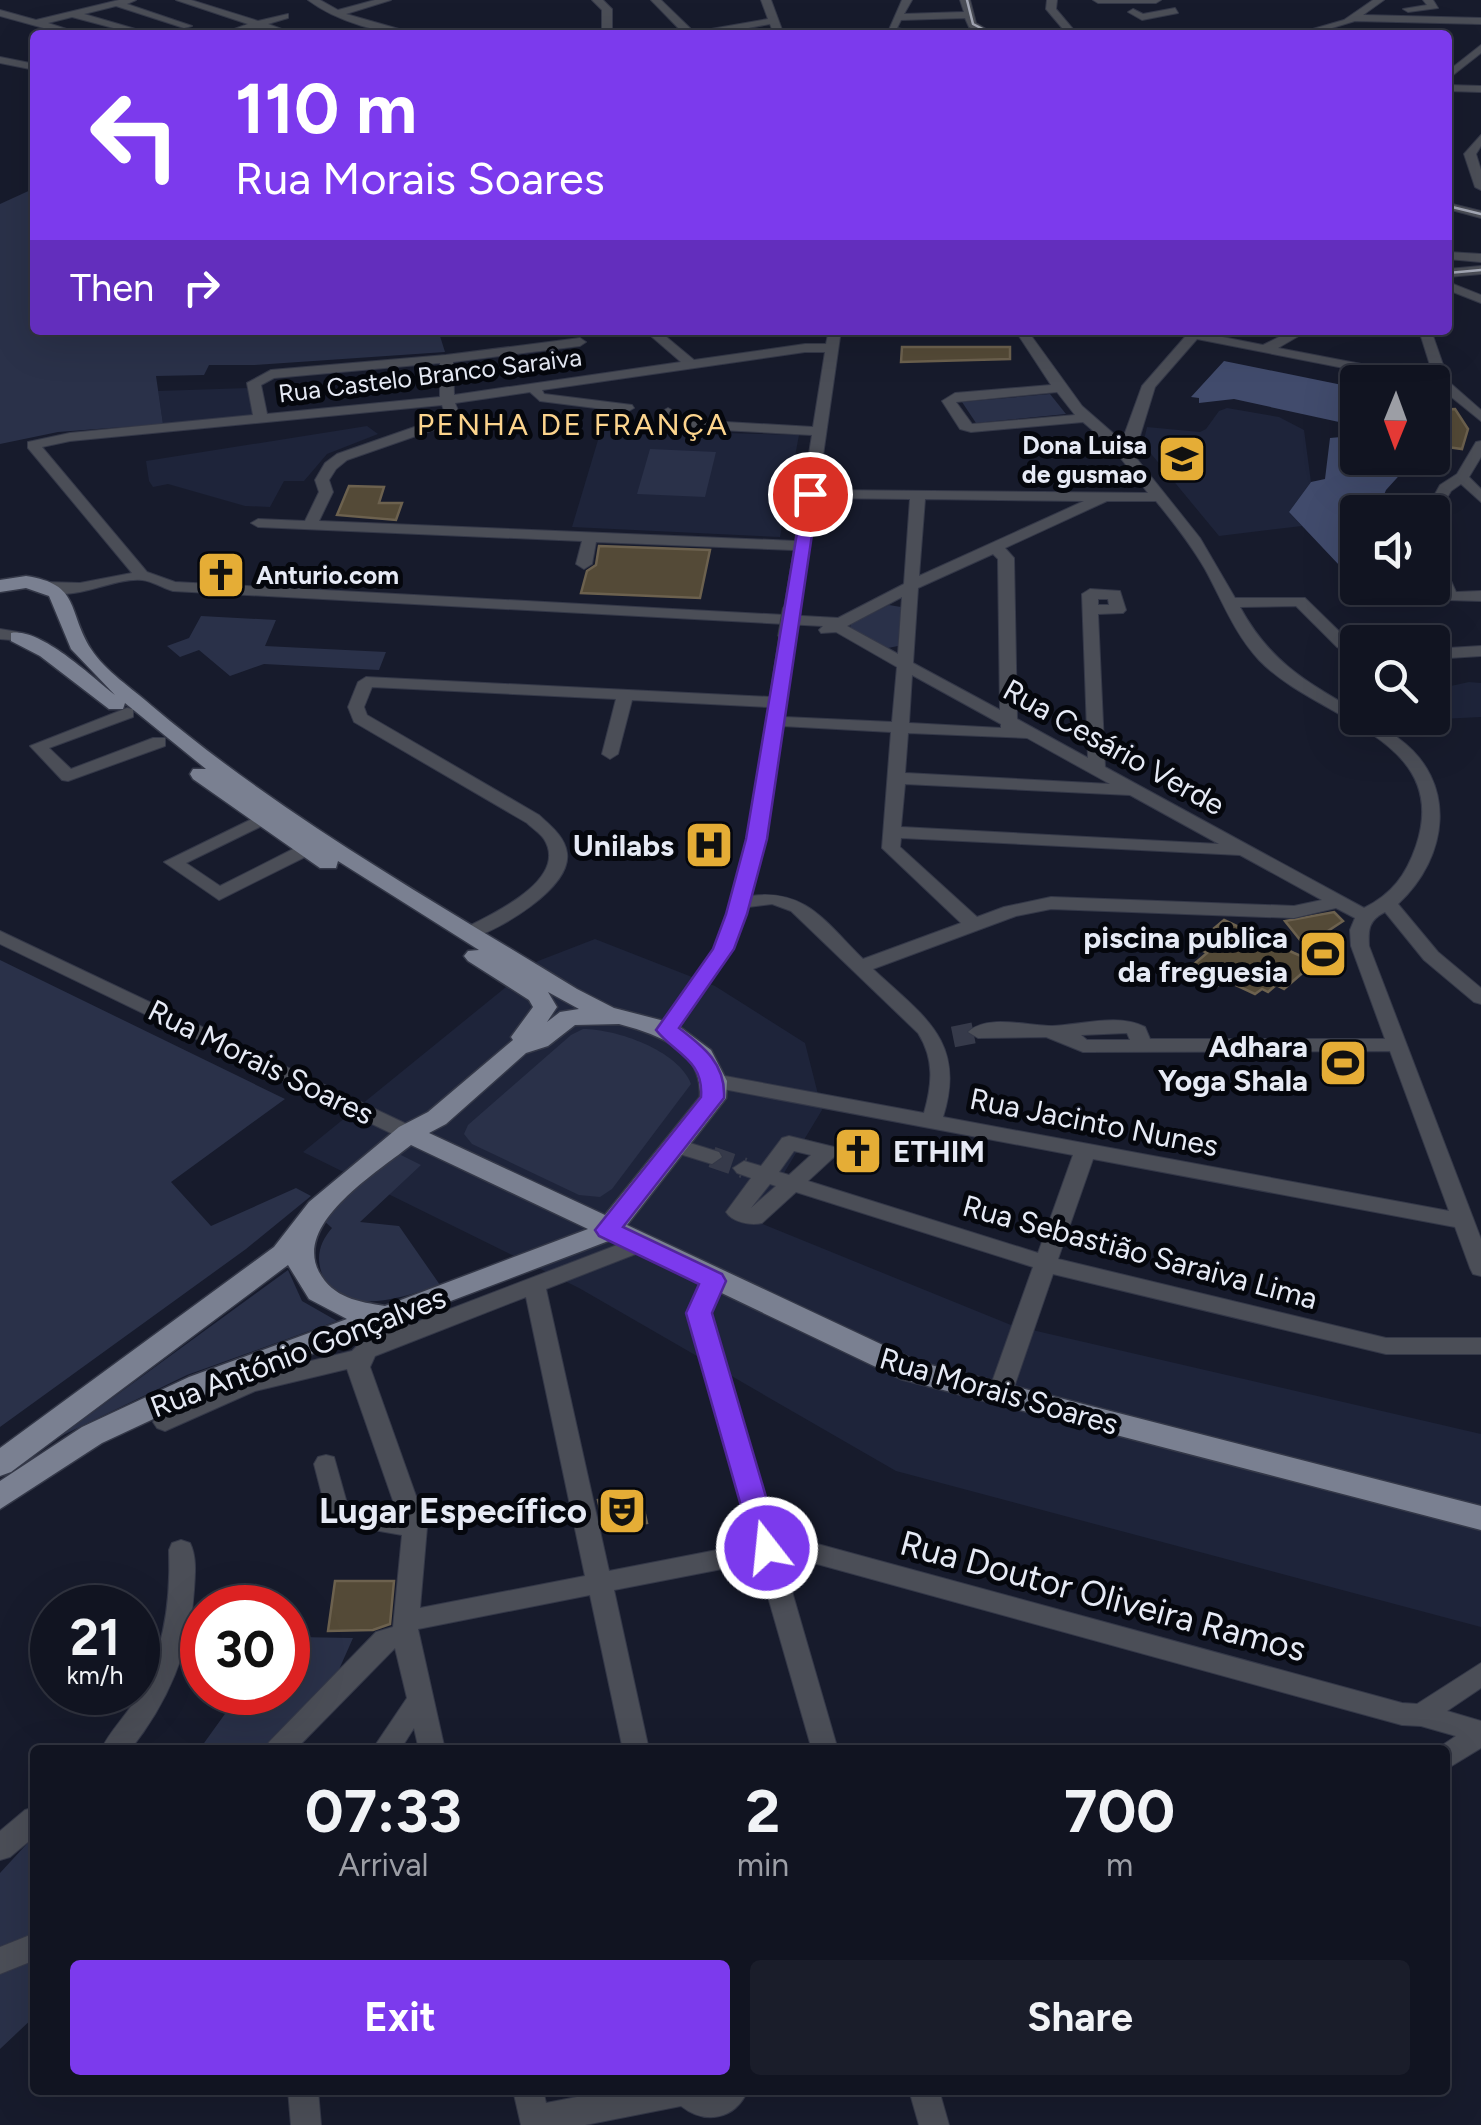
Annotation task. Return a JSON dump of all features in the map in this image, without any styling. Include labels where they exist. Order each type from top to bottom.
[{"type":"main road","points":[[0,566],[61,598],[87,658],[135,711]]},
{"type":"main road","points":[[0,586],[23,583],[42,587]]},
{"type":"main road","points":[[7,634],[52,635],[71,618]]},
{"type":"main road","points":[[7,634],[47,652],[135,711],[271,814],[462,938],[538,995],[545,1007],[518,1047]]},
{"type":"main road","points":[[462,938],[613,1016],[667,1030],[694,1048],[714,1081],[713,1098],[608,1230]]},
{"type":"main road","points":[[518,1047],[539,1040],[569,1017],[613,1016]]},
{"type":"main road","name":"Rua António Gonçalves","points":[[0,1464],[284,1254],[318,1209],[408,1133],[437,1118],[518,1047]]},
{"type":"main road","name":"Rua Morais Soares","points":[[408,1133],[882,1360],[999,1396],[1481,1518]]},
{"type":"main road","points":[[303,1229],[300,1263],[318,1293],[355,1312],[391,1315]]},
{"type":"main road","name":"Rua António Gonçalves","points":[[0,1497],[66,1450],[146,1410],[264,1360],[590,1241],[608,1230]]},
{"type":"street","points":[[36,23],[131,0]]},
{"type":"street","points":[[181,0],[277,30]]},
{"type":"street","points":[[313,0],[338,14],[396,30]]},
{"type":"street","points":[[338,14],[386,0]]},
{"type":"street","points":[[597,0],[607,9],[607,30]]},
{"type":"street","points":[[656,0],[687,30]]},
{"type":"street","points":[[766,0],[777,30]]},
{"type":"street","points":[[891,30],[907,0]]},
{"type":"street","points":[[965,0],[967,16],[972,25],[982,30]]},
{"type":"street","points":[[1052,0],[1050,9],[1069,30]]},
{"type":"street","points":[[1098,0],[1134,7],[1156,0]]},
{"type":"street","points":[[1354,18],[1378,0]]},
{"type":"street","points":[[1412,20],[1408,8],[1433,8],[1428,0]]},
{"type":"street","points":[[116,4],[187,26]]},
{"type":"street","points":[[1134,7],[1142,16],[1175,11]]},
{"type":"street","points":[[0,14],[62,30]]},
{"type":"street","points":[[73,14],[132,30]]},
{"type":"street","points":[[175,30],[224,14]]},
{"type":"street","points":[[241,30],[284,16]]},
{"type":"street","points":[[900,17],[967,16]]},
{"type":"street","points":[[957,30],[967,16]]},
{"type":"street","points":[[1313,30],[1354,18],[1481,21]]},
{"type":"street","points":[[721,30],[773,21]]},
{"type":"street","points":[[1452,73],[1481,48]]},
{"type":"street","points":[[0,60],[30,66]]},
{"type":"street","points":[[1452,88],[1481,89]]},
{"type":"street","points":[[1481,138],[1470,158],[1481,187]]},
{"type":"street","points":[[1452,207],[1481,215]]},
{"type":"street","points":[[1452,256],[1481,258]]},
{"type":"street","points":[[1452,273],[1481,270]]},
{"type":"street","points":[[1452,288],[1481,299]]},
{"type":"street","points":[[656,335],[691,364]]},
{"type":"street","points":[[667,1030],[723,949],[756,839],[834,335]]},
{"type":"street","points":[[1025,335],[1086,418],[1122,448],[1201,550],[1244,630],[1274,667],[1379,732],[1426,772],[1436,810],[1427,843],[1407,886],[1388,904],[1365,916],[1359,930],[1360,946],[1481,1268]]},
{"type":"street","points":[[1122,448],[1132,439],[1148,386],[1193,335]]},
{"type":"street","points":[[1208,335],[1346,365]]},
{"type":"street","points":[[1264,349],[1293,335]]},
{"type":"street","points":[[1427,335],[1437,365]]},
{"type":"street","name":"Rua Castelo Branco Saraiva","points":[[142,575],[34,444],[446,400],[533,387],[589,353],[691,364],[832,348]]},
{"type":"street","points":[[261,418],[254,383],[262,376],[446,360],[589,353]]},
{"type":"street","points":[[310,525],[326,492],[322,480],[330,466],[360,448],[454,418],[446,400],[446,360]]},
{"type":"street","points":[[533,387],[540,398],[627,408]]},
{"type":"street","points":[[1062,388],[955,397],[950,401],[964,426],[971,428],[1086,418]]},
{"type":"street","points":[[1450,390],[1481,417]]},
{"type":"street","points":[[668,412],[666,423],[819,431]]},
{"type":"street","points":[[1440,495],[1444,488],[1462,477],[1481,445]]},
{"type":"street","points":[[1462,477],[1481,498]]},
{"type":"street","points":[[810,494],[1158,497]]},
{"type":"street","points":[[918,494],[892,850],[974,925]]},
{"type":"street","points":[[42,587],[80,588],[142,575],[205,600],[319,601],[829,630],[911,586],[1108,495]]},
{"type":"street","points":[[258,523],[802,546]]},
{"type":"street","points":[[584,564],[590,537]]},
{"type":"street","points":[[462,938],[531,898],[547,884],[558,861],[557,846],[548,831],[533,819],[360,718],[356,707],[366,682],[625,695],[900,728],[1009,727],[1006,558],[996,549]]},
{"type":"street","points":[[71,618],[88,599],[142,575]]},
{"type":"street","points":[[1450,594],[1481,596]]},
{"type":"street","points":[[1228,603],[1300,600],[1340,640]]},
{"type":"street","points":[[1090,609],[1097,769]]},
{"type":"street","name":"Rua Cesário Verde","points":[[838,626],[1009,727],[1032,734],[1365,916]]},
{"type":"street","points":[[1450,653],[1481,651]]},
{"type":"street","points":[[610,754],[625,695]]},
{"type":"street","points":[[135,711],[38,746],[68,776],[168,739]]},
{"type":"street","points":[[896,778],[1135,790]]},
{"type":"street","points":[[271,814],[173,862],[219,894],[315,844]]},
{"type":"street","points":[[892,832],[1246,850]]},
{"type":"street","points":[[739,904],[765,897],[791,903],[943,1039],[944,1072],[931,1122]]},
{"type":"street","points":[[860,966],[1024,908],[1065,902],[1284,912],[1324,906],[1336,900]]},
{"type":"street","points":[[1388,904],[1432,956],[1481,998]]},
{"type":"street","name":"Rua Morais Soares","points":[[0,937],[408,1133]]},
{"type":"street","points":[[978,1032],[1017,1028],[1042,1031],[1068,1036],[1083,1046],[1397,1045]]},
{"type":"street","name":"Rua Jacinto Nunes","points":[[714,1081],[1464,1221]]},
{"type":"street","points":[[789,1143],[827,1152],[790,1181],[754,1218],[736,1212],[754,1171],[789,1143]]},
{"type":"street","points":[[677,1146],[712,1157]]},
{"type":"street","points":[[999,1396],[1085,1151]]},
{"type":"street","name":"Rua Sebastião Saraiva Lima","points":[[754,1171],[1046,1264],[1386,1346],[1481,1346]]},
{"type":"street","points":[[165,1422],[249,1384],[358,1358],[367,1350],[638,1245]]},
{"type":"street","points":[[714,1281],[699,1313],[824,1745]]},
{"type":"street","points":[[534,1284],[635,1745]]},
{"type":"street","points":[[358,1358],[414,1527],[406,1628],[431,1745]]},
{"type":"street","points":[[326,1464],[338,1514],[414,1527]]},
{"type":"street","name":"Rua Doutor Oliveira Ramos","points":[[406,1628],[599,1582],[788,1546],[1481,1733]]},
{"type":"street","points":[[118,1745],[153,1695],[175,1644],[184,1593],[181,1550]]},
{"type":"street","points":[[283,1745],[385,1639],[406,1628]]},
{"type":"street","points":[[1420,1715],[1481,1674]]},
{"type":"street","points":[[388,1745],[413,1707],[420,1707]]},
{"type":"street","points":[[1450,1755],[1481,1733]]},
{"type":"street","points":[[0,1848],[30,1823]]},
{"type":"street","points":[[0,1961],[30,1948]]},
{"type":"street","points":[[303,2095],[306,2125]]},
{"type":"street","points":[[529,2095],[536,2123],[664,2095]]},
{"type":"street","points":[[691,2095],[699,2106],[722,2108]]},
{"type":"street","points":[[925,2095],[934,2125]]},
{"type":"shaded area","points":[[30,190],[30,335],[448,335],[440,336],[445,352],[209,365],[204,375],[156,376],[163,424],[58,432],[0,444],[0,204]]},
{"type":"shaded area","points":[[1224,361],[1340,385],[1340,430],[1339,422],[1234,399],[1199,403],[1199,398],[1191,397]]},
{"type":"shaded area","points":[[248,388],[256,415],[163,424],[158,391]]},
{"type":"shaded area","points":[[1050,394],[1066,414],[976,423],[962,402]]},
{"type":"shaded area","points":[[1227,408],[1279,417],[1304,430],[1311,482],[1289,512],[1302,526],[1219,536],[1143,444],[1147,427],[1200,432],[1219,411]]},
{"type":"shaded area","points":[[367,426],[378,434],[327,454],[304,481],[284,481],[270,507],[245,506],[168,484],[153,487],[149,481],[146,461]]},
{"type":"shaded area","points":[[601,430],[799,435],[780,537],[572,527]]},
{"type":"shaded area","points":[[1340,437],[1340,475],[1400,475],[1384,495],[1340,495],[1339,565],[1289,512],[1311,482],[1325,479],[1330,438]]},
{"type":"shaded area","points":[[650,449],[716,452],[705,497],[637,494]]},
{"type":"shaded area","points":[[889,605],[901,607],[898,646],[888,648],[850,628],[851,624]]},
{"type":"shaded area","points":[[201,616],[276,620],[265,646],[386,652],[379,670],[264,664],[230,676],[199,650],[180,657],[167,646],[189,638]]},
{"type":"shaded area","points":[[1481,683],[1481,717],[1450,719],[1450,686]]},
{"type":"shaded area","points":[[595,939],[715,986],[805,1043],[822,1110],[755,1221],[1011,1325],[1481,1434],[1481,1627],[896,1471],[579,1288],[303,1152],[538,961]]},
{"type":"shaded area","points":[[0,960],[285,1099],[171,1182],[211,1226],[296,1188],[311,1196],[246,1249],[0,1427]]},
{"type":"shaded area","points":[[583,1029],[628,1037],[660,1052],[684,1072],[691,1084],[612,1189],[600,1197],[579,1195],[472,1144],[464,1134],[468,1125],[571,1035]]},
{"type":"shaded area","points":[[395,1152],[421,1165],[360,1222],[399,1226],[440,1285],[374,1301],[341,1296],[329,1287],[321,1271],[321,1248],[332,1228],[321,1218]]},
{"type":"shaded area","points":[[288,1270],[302,1301],[337,1321],[187,1375],[59,1437]]},
{"type":"shaded area","points":[[310,1637],[353,1638],[337,1674],[310,1704]]},
{"type":"shaded area","points":[[224,1715],[300,1715],[273,1745],[203,1745]]},
{"type":"shaded area","points":[[30,1840],[30,1939],[0,1952],[0,1873]]},
{"type":"shaded area","points":[[30,1952],[30,2021],[0,2049],[0,1966]]},
{"type":"building","points":[[902,347],[1010,347],[1010,359],[901,362]]},
{"type":"building","points":[[1450,409],[1455,409],[1468,429],[1462,449],[1450,447]]},
{"type":"building","points":[[349,486],[384,487],[379,503],[402,503],[396,520],[337,515]]},
{"type":"building","points":[[599,546],[710,550],[700,598],[581,593],[587,571],[596,565]]},
{"type":"building","points":[[1334,912],[1343,921],[1305,946],[1285,921]]},
{"type":"building","points":[[1224,920],[1315,962],[1284,989],[1276,985],[1268,992],[1262,989],[1255,994],[1225,980],[1216,987],[1194,977],[1202,969],[1193,965],[1207,953],[1193,946]]},
{"type":"building","name":"Lugar Específico","points":[[640,1493],[647,1523],[605,1530],[598,1500]]},
{"type":"building","points":[[335,1581],[394,1581],[390,1624],[373,1630],[328,1631]]},
{"type":"tunnel","points":[[953,1037],[978,1032]]},
{"type":"tunnel","points":[[712,1157],[744,1168]]},
{"type":"tram line","points":[[967,0],[973,24],[984,30]]},
{"type":"tram line","points":[[1452,207],[1481,214]]},
{"type":"tram line","points":[[1452,273],[1481,270]]},
{"type":"place","name":"Dona Luisa de gusmao","points":[[1182,459]]},
{"type":"place","name":"Anturio.com","points":[[221,575]]},
{"type":"place","name":"Unilabs","points":[[709,845]]},
{"type":"place","name":"piscina publica da freguesia","points":[[1323,954]]},
{"type":"place","name":"Adhara Yoga Shala","points":[[1343,1063]]},
{"type":"place","name":"ETHIM","points":[[858,1151]]},
{"type":"place","name":"Lugar Específico","points":[[622,1511]]},
{"type":"district","name":"PENHA DE FRANÇA","points":[[573,424]]},
{"type":"route","points":[[767,1548],[699,1313],[714,1281],[608,1230],[713,1098],[714,1081],[702,1056],[667,1030],[723,949],[737,914],[756,839],[810,494]]}]
